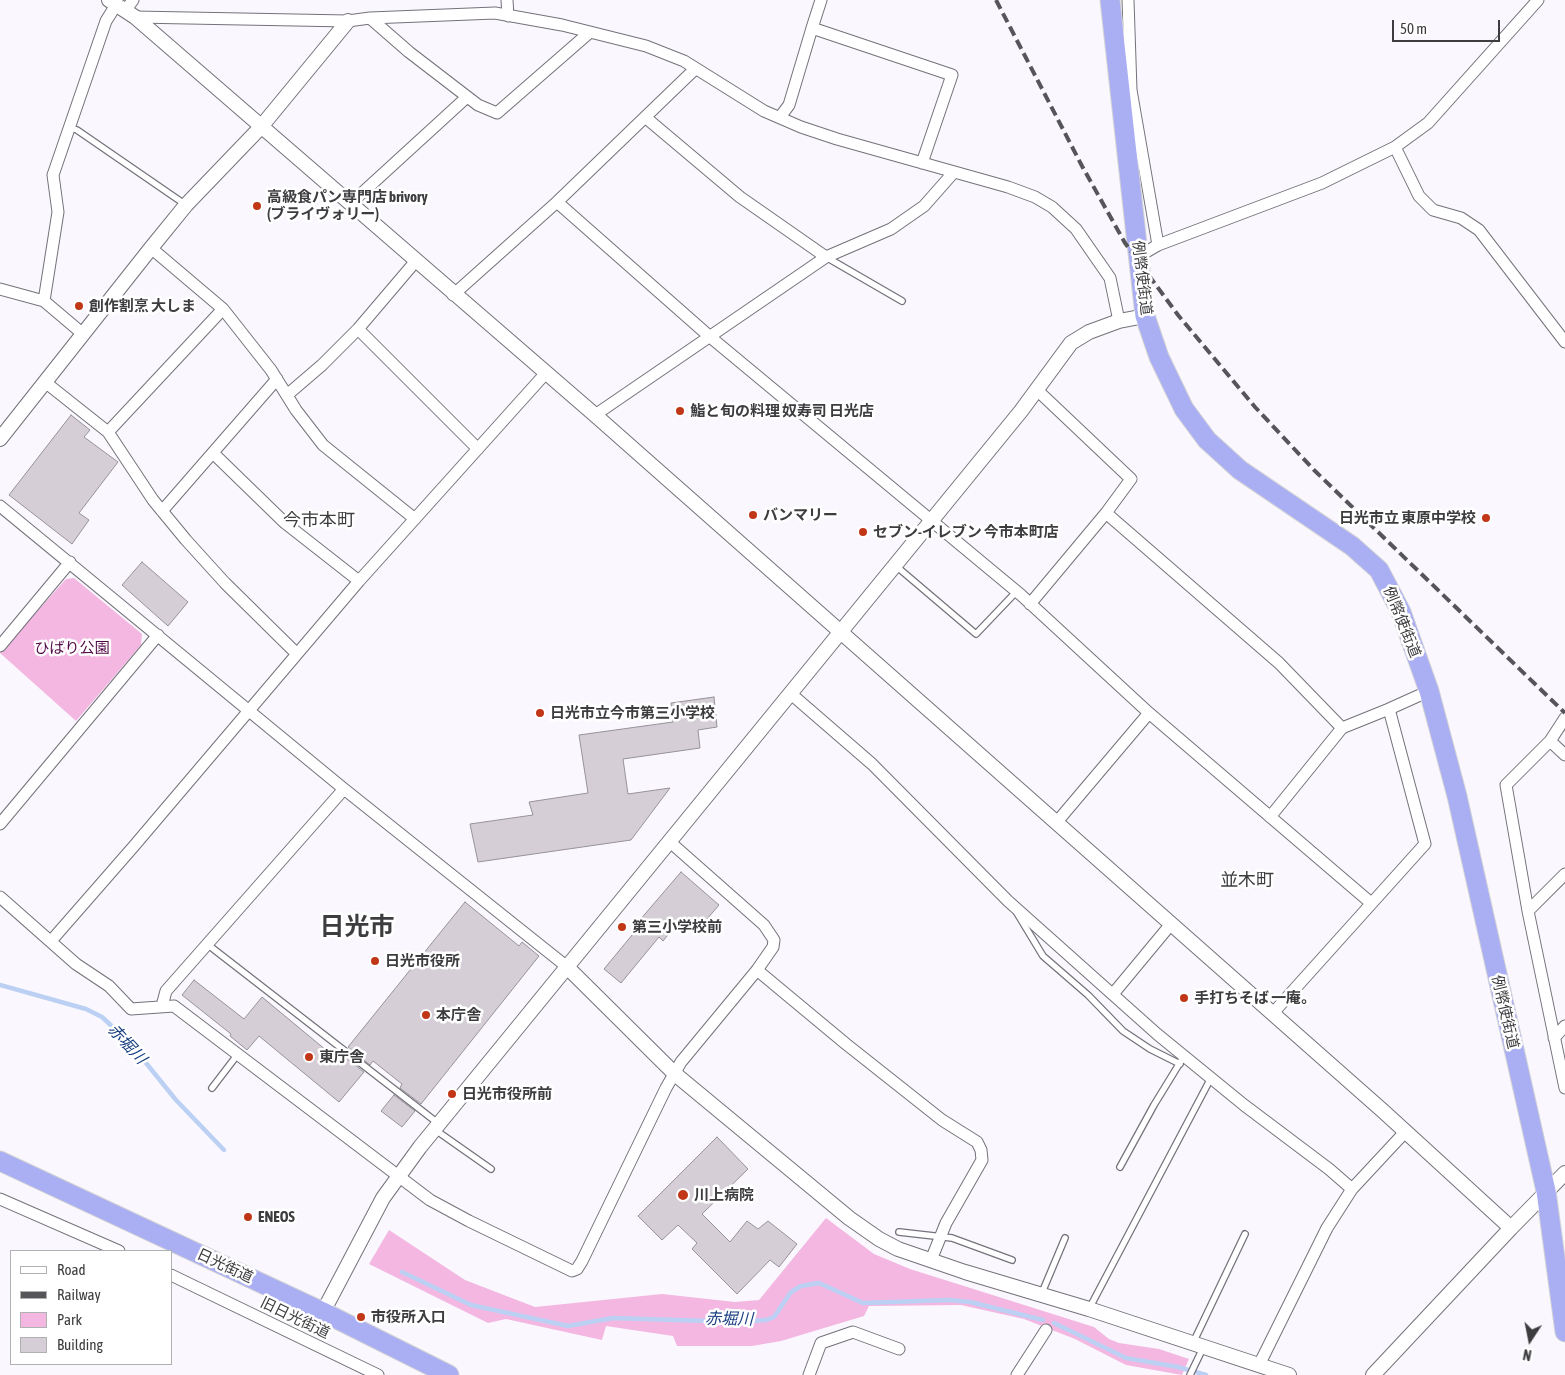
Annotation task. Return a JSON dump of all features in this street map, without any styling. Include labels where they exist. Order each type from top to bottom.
[{"type":"highway","name":"例幣使街道","points":[[1110,0],[1145,316],[1159,358],[1184,409],[1207,440],[1240,470],[1352,546],[1380,570],[1401,612],[1428,691],[1456,796],[1546,1191],[1565,1332]]},
{"type":"highway","name":"日光街道","points":[[0,1162],[323,1312],[449,1375]]},
{"type":"street","points":[[507,0],[508,16]]},
{"type":"street","points":[[780,117],[789,105],[821,0]]},
{"type":"street","points":[[1128,0],[1131,90],[1158,245]]},
{"type":"street","points":[[1139,256],[1158,245],[1322,183],[1395,147],[1428,123],[1538,0]]},
{"type":"street","points":[[124,7],[260,128],[595,415],[1406,1132],[1511,1228]]},
{"type":"street","points":[[44,301],[58,212],[53,175],[106,21],[124,7],[348,21],[370,18],[495,13],[590,32],[646,46],[684,62],[764,111],[837,139],[1008,187],[1034,197],[1052,207],[1076,229],[1110,278],[1119,321]]},
{"type":"street","points":[[370,18],[409,52],[467,97],[478,105],[497,113],[590,32]]},
{"type":"street","points":[[0,439],[186,205],[260,128],[348,21]]},
{"type":"street","points":[[812,28],[952,75],[922,163]]},
{"type":"street","points":[[453,295],[558,202],[695,69]]},
{"type":"street","points":[[350,204],[467,97]]},
{"type":"street","points":[[645,118],[740,197],[826,257]]},
{"type":"street","points":[[1395,147],[1420,196],[1433,210],[1462,218],[1479,230],[1565,342]]},
{"type":"street","points":[[595,415],[826,257],[890,229],[924,206],[954,172]]},
{"type":"street","points":[[558,202],[709,336],[1016,591],[1149,713],[1371,903]]},
{"type":"street","points":[[151,248],[223,308],[277,379],[323,445],[415,519]]},
{"type":"street","points":[[287,394],[322,365],[358,329],[415,262]]},
{"type":"street","points":[[0,289],[44,301],[83,334]]},
{"type":"street","points":[[108,432],[223,308]]},
{"type":"street","points":[[323,1312],[362,1236],[398,1176],[566,966],[670,842],[790,692],[932,520],[1072,343],[1089,332],[1119,321],[1145,316]]},
{"type":"street","points":[[358,329],[478,449]]},
{"type":"street","points":[[50,941],[134,846],[296,653],[545,374]]},
{"type":"street","points":[[162,511],[277,379]]},
{"type":"street","points":[[45,382],[108,432],[162,511],[225,583],[296,653]]},
{"type":"street","points":[[1030,604],[1106,514],[1131,479],[1036,389]]},
{"type":"street","points":[[213,453],[285,523],[359,581]]},
{"type":"street","points":[[0,506],[344,789],[566,966],[674,1074],[867,1232],[898,1249],[930,1260],[1089,1309],[1289,1375]]},
{"type":"street","points":[[1106,514],[1279,663],[1342,728]]},
{"type":"street","points":[[0,646],[70,562]]},
{"type":"street","points":[[0,824],[158,635]]},
{"type":"street","points":[[1270,816],[1342,728],[1428,691]]},
{"type":"street","points":[[790,692],[872,764],[1008,901],[1113,994],[1182,1060],[1211,1078],[1352,1189]]},
{"type":"street","points":[[1273,1014],[1424,844],[1389,709]]},
{"type":"street","points":[[1056,823],[1149,713]]},
{"type":"street","points":[[1565,718],[1550,741],[1506,785],[1528,911],[1565,1088]]},
{"type":"street","points":[[1550,741],[1565,755]]},
{"type":"street","points":[[162,1006],[166,990],[344,789]]},
{"type":"street","points":[[0,897],[76,964],[109,986],[131,1009],[174,1006],[442,1208],[572,1271],[577,1269],[582,1261],[681,1062],[757,970],[773,947],[774,940],[764,925],[670,842]]},
{"type":"street","points":[[1528,911],[1565,874]]},
{"type":"street","points":[[1113,994],[1171,924]]},
{"type":"street","points":[[757,970],[942,1120],[977,1142],[981,1150],[982,1160],[940,1236],[930,1260]]},
{"type":"street","points":[[1554,1038],[1565,1026]]},
{"type":"street","points":[[1259,1365],[1327,1228],[1352,1189],[1406,1132]]},
{"type":"street","points":[[1373,1375],[1565,1172]]},
{"type":"street","points":[[0,1199],[117,1250]]},
{"type":"street","name":"旧日光街道","points":[[172,1275],[378,1375]]},
{"type":"street","points":[[1017,1375],[1046,1330]]},
{"type":"street","points":[[809,1375],[821,1343],[853,1332],[899,1349]]},
{"type":"lane","points":[[68,127],[77,130],[186,205]]},
{"type":"lane","points":[[826,257],[902,301]]},
{"type":"lane","points":[[894,565],[976,634],[1016,591]]},
{"type":"lane","points":[[1008,901],[1043,956],[1088,995],[1123,1031],[1150,1049],[1182,1060],[1154,1105],[1120,1168]]},
{"type":"lane","points":[[207,944],[491,1169]]},
{"type":"lane","points":[[212,1088],[238,1054]]},
{"type":"lane","points":[[1089,1309],[1211,1078]]},
{"type":"lane","points":[[900,1232],[940,1236],[982,1248],[1012,1260]]},
{"type":"lane","points":[[1190,1375],[1198,1346],[1245,1234]]},
{"type":"lane","points":[[1041,1295],[1065,1238]]},
{"type":"green space","name":"ひばり公園","points":[[74,578],[142,634],[141,645],[76,721],[0,653],[66,579]]},
{"type":"green space","points":[[826,1218],[874,1254],[910,1269],[1094,1327],[1109,1339],[1119,1343],[1159,1349],[1189,1359],[1182,1375],[1126,1365],[1075,1339],[1024,1319],[961,1305],[869,1306],[864,1316],[781,1341],[752,1346],[677,1346],[673,1336],[606,1326],[602,1340],[506,1319],[488,1323],[369,1264],[389,1230],[465,1280],[535,1307],[662,1294],[735,1302],[759,1300]]},
{"type":"building","points":[[71,415],[90,430],[84,437],[118,462],[79,513],[89,520],[72,544],[9,495]]},
{"type":"building","points":[[142,562],[188,602],[168,626],[122,585]]},
{"type":"building","points":[[714,697],[717,727],[698,730],[700,748],[623,759],[628,794],[670,788],[631,840],[478,862],[470,824],[533,815],[529,802],[588,793],[579,735],[673,722],[671,703]]},
{"type":"building","points":[[681,872],[719,905],[695,933],[680,920],[663,941],[659,937],[621,983],[604,969],[642,923],[639,921]]},
{"type":"building","name":"本庁舎","points":[[465,902],[519,946],[522,942],[539,956],[421,1104],[400,1088],[402,1084],[373,1061],[370,1065],[348,1047]]},
{"type":"building","points":[[194,980],[244,1019],[262,997],[338,1060],[342,1055],[364,1072],[339,1102],[259,1036],[247,1050],[230,1036],[231,1034],[182,995]]},
{"type":"building","points":[[394,1095],[415,1111],[402,1127],[381,1111]]},
{"type":"building","points":[[717,1137],[748,1169],[702,1214],[730,1242],[747,1221],[758,1229],[768,1221],[797,1244],[779,1267],[770,1260],[737,1294],[692,1249],[697,1243],[678,1225],[662,1240],[638,1216]]},
{"type":"waterway","name":"赤堀川","points":[[0,985],[86,1009],[102,1017],[129,1042],[176,1100],[224,1150]]},
{"type":"waterway","name":"赤堀川","points":[[402,1272],[471,1305],[568,1326],[613,1318],[740,1322],[766,1320],[774,1317],[791,1292],[801,1286],[819,1283],[863,1303],[949,1300],[970,1302],[1043,1320]]},
{"type":"waterway","name":"赤堀川","points":[[1054,1323],[1126,1358],[1178,1367],[1206,1375]]},
{"type":"railway","points":[[996,0],[1082,166],[1125,243],[1178,315],[1255,407],[1314,470],[1565,713]]},
{"type":"place","name":"高級食パン専門店 brivory (ブライヴォリー)","points":[[257,206]]},
{"type":"place","name":"創作割烹 大しま","points":[[79,306]]},
{"type":"place","name":"鮨と旬の料理 奴寿司 日光店","points":[[680,411]]},
{"type":"place","name":"バンマリー","points":[[753,515]]},
{"type":"place","name":"日光市立 東原中学校","points":[[1486,518]]},
{"type":"place","name":"セブン-イレブン 今市本町店","points":[[863,532]]},
{"type":"place","name":"日光市立今市第三小学校","points":[[540,713]]},
{"type":"place","name":"第三小学校前","points":[[622,927]]},
{"type":"place","name":"日光市役所","points":[[375,961]]},
{"type":"place","name":"手打ちそば 一庵。","points":[[1184,998]]},
{"type":"place","name":"本庁舎","points":[[426,1015]]},
{"type":"place","name":"東庁舎","points":[[309,1057]]},
{"type":"place","name":"日光市役所前","points":[[452,1094]]},
{"type":"place","name":"川上病院","points":[[683,1195]]},
{"type":"place","name":"ENEOS","points":[[248,1217]]},
{"type":"place","name":"市役所入口","points":[[361,1317]]},
{"type":"district","name":"今市本町","points":[[319,520]]},
{"type":"district","name":"並木町","points":[[1247,880]]},
{"type":"district","name":"日光市","points":[[357,927]]}]
